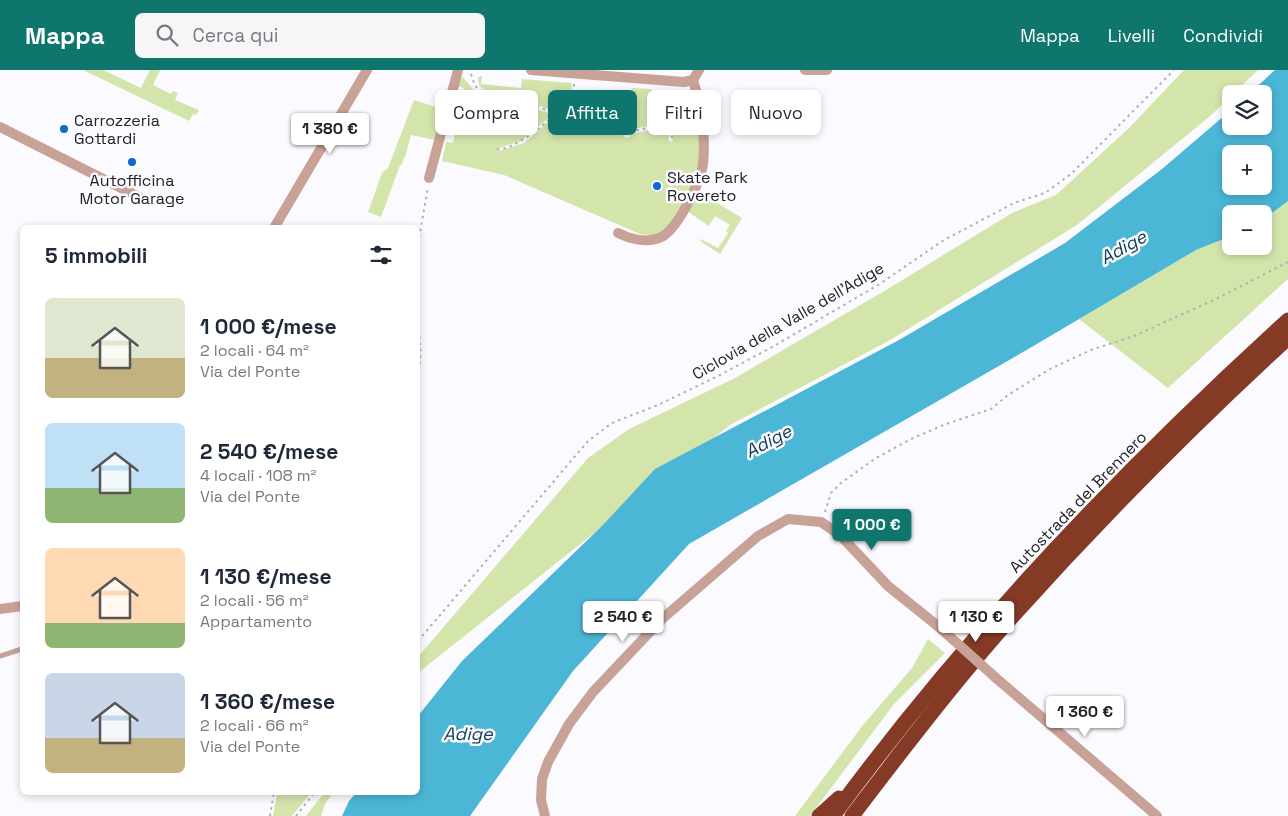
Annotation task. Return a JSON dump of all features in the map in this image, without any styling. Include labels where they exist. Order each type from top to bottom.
[{"type":"highway","name":"Autostrada del Brennero","points":[[833,816],[944,674],[1033,574],[1141,459],[1218,384],[1288,320]]},
{"type":"highway","name":"Autostrada del Brennero","points":[[852,816],[915,734],[1010,619],[1144,477],[1228,393],[1288,338]]},
{"type":"highway","points":[[819,816],[854,787]]},
{"type":"street","points":[[276,225],[367,70]]},
{"type":"street","points":[[430,178],[458,70]]},
{"type":"street","points":[[531,70],[684,82],[693,80],[699,70]]},
{"type":"street","points":[[805,70],[827,70]]},
{"type":"street","points":[[693,80],[696,90]]},
{"type":"street","points":[[0,127],[139,197]]},
{"type":"street","points":[[618,233],[640,240],[659,238],[667,234],[688,202],[699,178],[703,165],[702,135]]},
{"type":"street","points":[[545,816],[541,800],[542,779],[548,762],[569,724],[593,692],[662,619],[758,536],[788,520],[821,522],[840,535],[888,586],[1157,816]]},
{"type":"street","points":[[0,608],[20,606]]},
{"type":"lane","points":[[0,656],[20,650]]},
{"type":"path","name":"Ciclovia della Valle dell'Adige","points":[[420,638],[588,441],[612,423],[658,405],[774,346],[878,285],[953,236],[1014,203],[1044,193],[1071,174],[1174,70]]},
{"type":"path","points":[[471,74],[476,86],[482,92],[548,110]]},
{"type":"path","points":[[573,90],[574,81]]},
{"type":"path","points":[[630,85],[630,90]]},
{"type":"path","points":[[497,149],[501,150],[522,142],[548,120]]},
{"type":"path","points":[[671,142],[672,135]]},
{"type":"path","points":[[420,233],[430,178]]},
{"type":"path","points":[[821,522],[831,494],[836,488],[883,454],[911,439],[946,424],[991,409],[1008,395],[1050,368],[1091,350],[1134,336],[1216,299],[1288,262]]},
{"type":"path","points":[[420,336],[420,365]]},
{"type":"path","points":[[270,816],[274,795]]},
{"type":"path","points":[[296,816],[313,795]]},
{"type":"green space","points":[[83,70],[103,70],[141,88],[150,70],[160,70],[153,85],[171,94],[173,91],[178,93],[175,100],[199,110],[196,115],[193,114],[189,121]]},
{"type":"green space","points":[[1184,70],[1258,70],[1242,85],[1222,85],[1222,105],[1077,225],[892,339],[730,425],[420,671],[420,655],[588,458],[629,429],[735,378],[886,290],[1012,213],[1056,195],[1128,129]]},
{"type":"green space","points":[[482,76],[481,84],[521,88],[522,79],[572,83],[571,90],[548,90],[548,109],[538,106],[538,90],[485,90],[479,84],[478,78]]},
{"type":"green space","points":[[463,77],[475,90],[464,90],[464,88],[458,86],[460,78]]},
{"type":"green space","points":[[632,88],[652,89],[647,90],[647,126],[637,128],[637,90],[632,90]]},
{"type":"green space","points":[[414,100],[435,107],[435,140],[411,135],[405,157],[402,165],[400,165],[381,217],[368,212],[382,173],[388,168]]},
{"type":"green space","points":[[538,110],[548,113],[548,118],[538,127]]},
{"type":"green space","points":[[548,122],[548,135],[623,135],[625,138],[647,131],[647,135],[670,135],[668,140],[672,142],[673,135],[700,135],[700,143],[696,176],[679,209],[664,230],[654,235],[644,235],[504,175],[442,161],[446,142],[453,143],[455,135],[528,135],[521,141],[499,148],[499,151],[524,143],[533,135],[538,135],[538,131]]},
{"type":"green space","points":[[698,191],[742,218],[720,254],[700,241],[701,239],[718,248],[728,233],[726,231],[730,225],[715,216],[709,226],[687,211]]},
{"type":"green space","points":[[1288,201],[1288,279],[1168,388],[1079,319],[1196,250],[1222,240],[1222,255],[1272,255],[1272,213]]},
{"type":"green space","points":[[928,639],[945,653],[894,704],[810,816],[795,816],[863,725],[912,668]]},
{"type":"green space","points":[[276,795],[309,795],[292,816],[273,816]]},
{"type":"green space","points":[[322,795],[332,795],[325,804],[321,816],[306,816]]},
{"type":"water","name":"Adige","points":[[1275,70],[1288,70],[1288,201],[1272,213],[1272,205],[1222,205],[1222,240],[1196,250],[1030,348],[689,544],[573,671],[470,816],[342,816],[349,801],[354,795],[420,795],[420,714],[462,661],[603,525],[655,469],[899,340],[1065,243],[1162,169],[1222,118],[1222,135],[1272,135],[1272,85],[1259,85]]},
{"type":"place","name":"Carrozzeria Gottardi","points":[[64,129]]},
{"type":"place","name":"Autofficina Motor Garage","points":[[132,162]]},
{"type":"place","name":"Skate Park Rovereto","points":[[657,186]]}]
